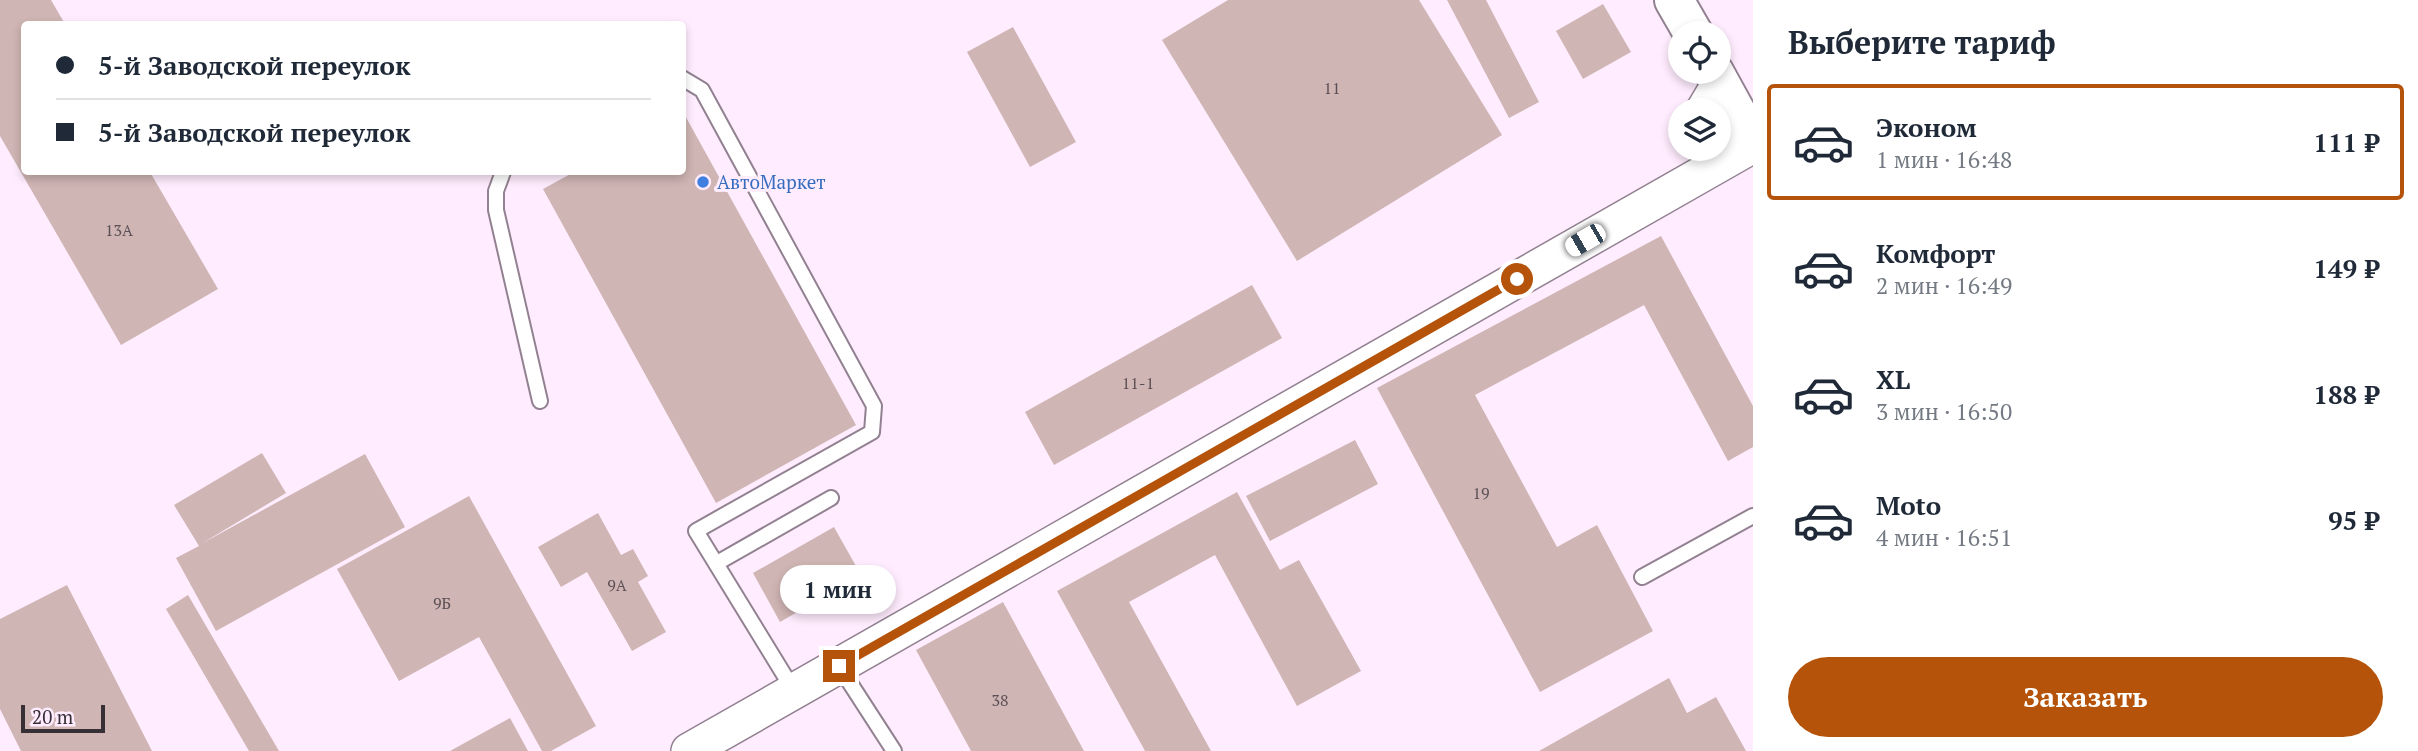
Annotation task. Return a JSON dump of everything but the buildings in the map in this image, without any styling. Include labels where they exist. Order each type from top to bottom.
[{"type":"main road","points":[[1674,0],[1685,21]]},
{"type":"main road","points":[[1723,95],[1753,144]]},
{"type":"street","points":[[689,751],[1753,144]]},
{"type":"street","points":[[1685,183],[1688,161]]},
{"type":"lane","points":[[686,80],[702,90],[874,406],[872,432],[696,531],[794,691]]},
{"type":"lane","points":[[502,175],[496,191],[496,210],[540,401]]},
{"type":"lane","points":[[717,563],[831,498]]},
{"type":"lane","points":[[1642,578],[1753,516]]},
{"type":"lane","points":[[839,666],[894,751]]},
{"type":"place","name":"АвтоМаркет","points":[[703,182]]},
{"type":"route","points":[[839,666],[1517,279]]}]
